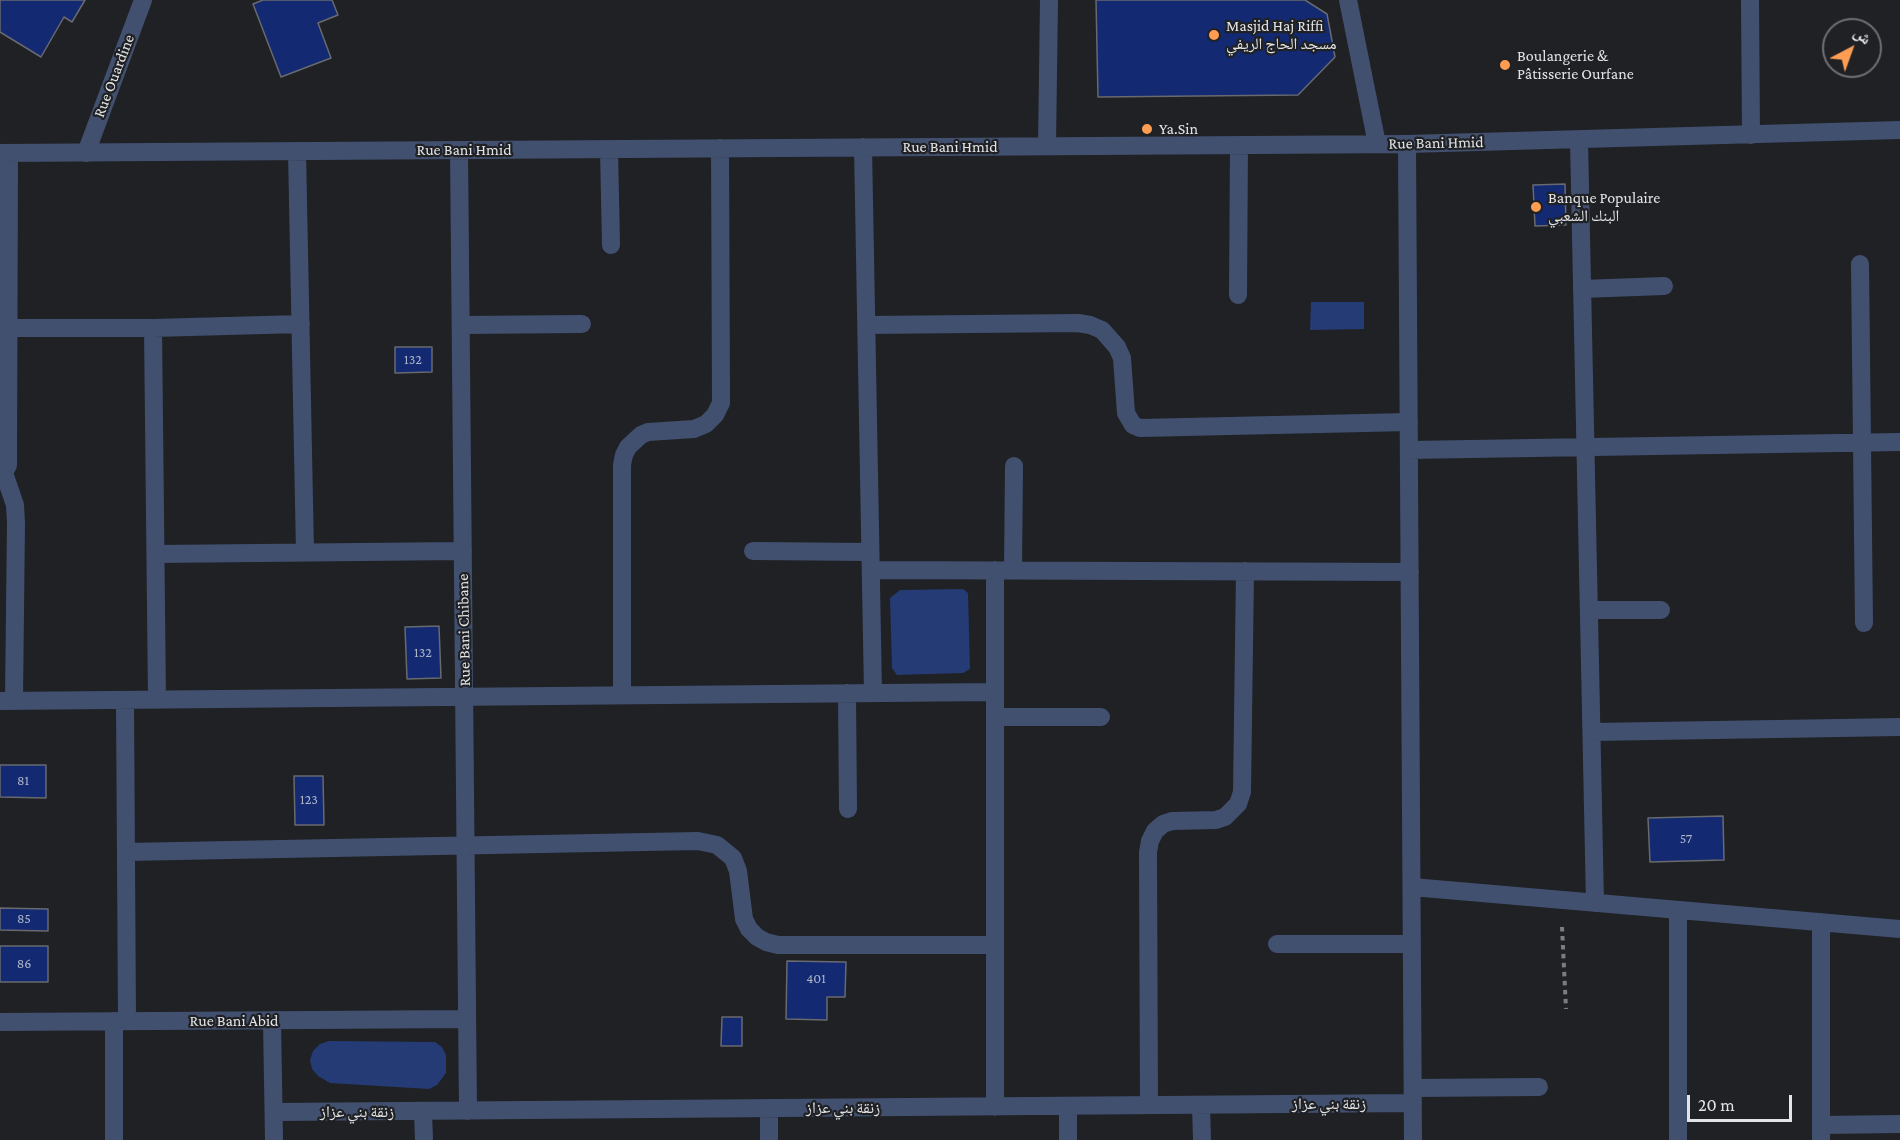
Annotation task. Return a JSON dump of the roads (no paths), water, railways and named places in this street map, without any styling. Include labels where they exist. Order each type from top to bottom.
[{"type":"street","name":"Rue Ouardine","points":[[86,153],[143,0]]},
{"type":"street","points":[[1047,146],[1048,0]]},
{"type":"street","points":[[1347,0],[1377,144]]},
{"type":"street","points":[[1750,0],[1751,135]]},
{"type":"street","name":"Rue Bani Hmid","points":[[5,153],[1407,144],[1900,130]]},
{"type":"street","points":[[1579,140],[1595,903]]},
{"type":"street","points":[[1407,144],[1413,1140]]},
{"type":"street","points":[[1238,295],[1239,145]]},
{"type":"street","points":[[863,147],[873,693]]},
{"type":"street","points":[[622,695],[622,465],[624,455],[628,447],[648,432],[694,429],[706,424],[715,415],[721,403],[720,148]]},
{"type":"street","points":[[609,149],[611,245]]},
{"type":"street","name":"Rue Bani Chibane","points":[[459,150],[468,1111]]},
{"type":"street","points":[[297,151],[305,552]]},
{"type":"street","points":[[5,153],[9,328],[8,465],[2,475],[11,489],[16,514],[7,636],[7,701],[995,692]]},
{"type":"street","points":[[1860,264],[1864,623]]},
{"type":"street","points":[[1582,289],[1664,286]]},
{"type":"street","points":[[867,325],[1078,323],[1090,325],[1102,330],[1117,347],[1122,358],[1126,413],[1133,425],[1140,428],[1409,422]]},
{"type":"street","points":[[9,328],[153,328],[301,324]]},
{"type":"street","points":[[461,325],[582,324]]},
{"type":"street","points":[[153,328],[157,700]]},
{"type":"street","points":[[1409,450],[1900,442]]},
{"type":"street","points":[[1013,570],[1014,466]]},
{"type":"street","points":[[156,554],[463,551]]},
{"type":"street","points":[[753,551],[995,570],[1410,572]]},
{"type":"street","points":[[995,570],[995,1107]]},
{"type":"street","points":[[1149,1105],[1148,852],[1155,831],[1163,824],[1172,821],[1216,820],[1225,817],[1238,804],[1242,792],[1245,571]]},
{"type":"street","points":[[1589,610],[1661,610]]},
{"type":"street","points":[[847,693],[848,809]]},
{"type":"street","points":[[114,1140],[126,852],[125,700]]},
{"type":"street","points":[[995,717],[1101,717]]},
{"type":"street","points":[[1592,732],[1900,727]]},
{"type":"street","points":[[126,852],[698,841],[717,845],[733,858],[738,871],[744,919],[749,929],[766,942],[778,945],[995,945]]},
{"type":"street","points":[[1412,887],[1900,928]]},
{"type":"street","points":[[1678,910],[1678,1140]]},
{"type":"street","points":[[1821,922],[1821,1133],[1900,1124]]},
{"type":"street","points":[[1277,944],[1412,944]]},
{"type":"street","name":"Rue Bani Abid","points":[[0,1022],[467,1019]]},
{"type":"street","points":[[272,1020],[274,1140]]},
{"type":"street","name":"زنقة بني عزاز","points":[[274,1112],[1201,1105],[1413,1096],[1539,1087]]},
{"type":"street","points":[[1201,1105],[1202,1140]]},
{"type":"street","points":[[1068,1106],[1068,1140]]},
{"type":"street","points":[[769,1108],[769,1140]]},
{"type":"street","points":[[423,1111],[424,1140]]},
{"type":"place","name":"Masjid Haj Riffi مسجد الحاج الريفي","points":[[1214,35]]},
{"type":"place","name":"Boulangerie & Pâtisserie Ourfane","points":[[1505,65]]},
{"type":"place","name":"Ya.Sin","points":[[1147,129]]},
{"type":"place","name":"Banque Populaire البنك الشعبي","points":[[1536,207]]}]
